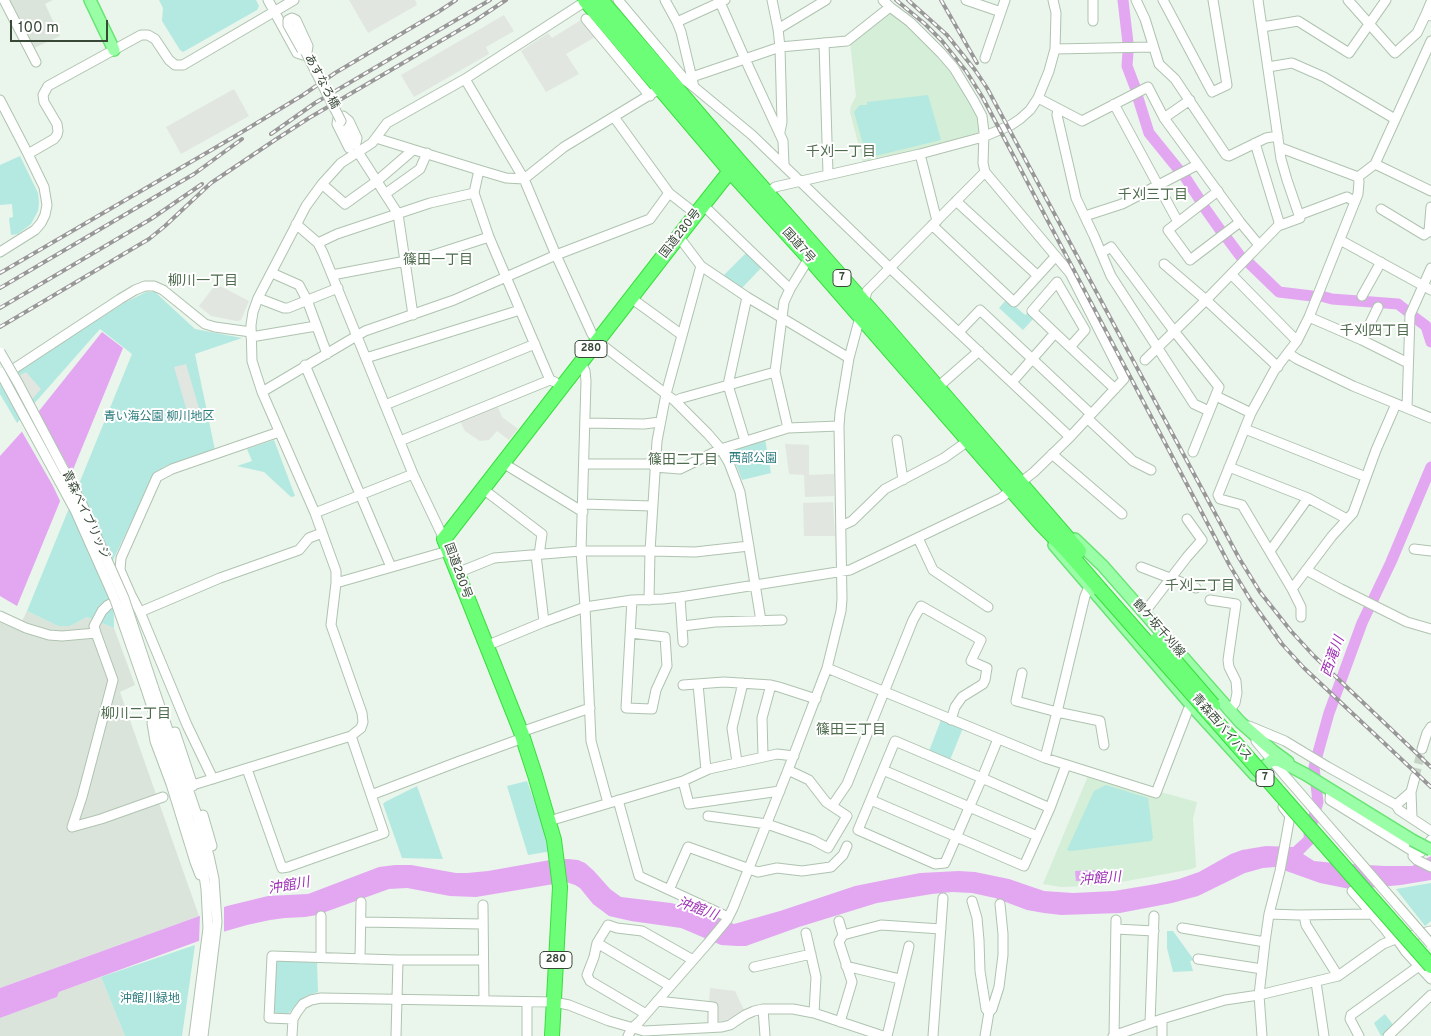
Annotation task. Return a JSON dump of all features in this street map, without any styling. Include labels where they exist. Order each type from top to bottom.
[{"type":"highway","name":"国道7号","points":[[601,0],[657,85],[688,102],[735,167]]},
{"type":"highway","name":"国道7号","points":[[586,1],[657,85],[864,302],[938,387],[1016,486]]},
{"type":"highway","name":"国道280号","points":[[552,1036],[560,884],[549,820],[522,735],[446,545],[483,490],[597,340],[678,236],[735,167]]},
{"type":"highway","name":"国道7号","points":[[763,198],[809,258],[968,441],[1016,486]]},
{"type":"highway","name":"青森西バイパス","points":[[1016,486],[1041,524],[1431,953]]},
{"type":"highway","name":"青森西バイパス","points":[[1016,486],[1099,586],[1425,966]]},
{"type":"main road","points":[[90,0],[114,50]]},
{"type":"main road","name":"鶴ケ坂千刈線","points":[[1016,486],[1033,491],[1072,536],[1103,566],[1239,721],[1273,751],[1303,773]]},
{"type":"main road","name":"鶴ケ坂千刈線","points":[[1099,586],[1192,706],[1255,775]]},
{"type":"main road","points":[[1255,775],[1272,760]]},
{"type":"main road","name":"鶴ケ坂千刈線","points":[[1272,760],[1280,761],[1303,773],[1431,850]]},
{"type":"street","points":[[4,0],[36,62]]},
{"type":"street","points":[[268,0],[274,11]]},
{"type":"street","points":[[28,154],[54,139],[57,135],[57,124],[44,102],[43,95],[48,86],[141,35],[148,35],[158,42],[169,60],[175,65],[183,65],[294,0]]},
{"type":"street","points":[[618,0],[686,81],[732,117],[784,164],[890,268],[1070,437]]},
{"type":"street","points":[[665,0],[677,22],[697,90]]},
{"type":"street","points":[[772,0],[780,48],[782,122],[780,132]]},
{"type":"street","points":[[778,29],[826,0]]},
{"type":"street","points":[[486,646],[586,607],[632,600],[680,597],[850,570],[1002,498],[1034,472],[1070,437],[1124,379],[1070,274],[985,172],[983,163],[984,132],[982,116],[965,84],[954,68],[925,36],[883,0]]},
{"type":"street","points":[[966,0],[1001,12]]},
{"type":"street","points":[[986,58],[1005,0]]},
{"type":"street","points":[[763,198],[775,187],[920,154],[983,137],[1020,119],[1030,110],[1038,98],[1049,71],[1055,49],[1056,13],[1053,0]]},
{"type":"street","points":[[1093,0],[1093,22]]},
{"type":"street","points":[[1136,0],[1145,19],[1159,64],[1175,79],[1226,155],[1229,156],[1266,138],[1278,136]]},
{"type":"street","points":[[1163,0],[1212,92],[1227,85],[1213,0]]},
{"type":"street","points":[[1258,0],[1281,159],[1300,215]]},
{"type":"street","points":[[1348,0],[1396,53],[1417,33],[1429,15],[1431,2]]},
{"type":"street","points":[[1262,27],[1298,21],[1349,53],[1386,0]]},
{"type":"street","points":[[193,785],[351,736],[361,728],[363,722],[362,713],[331,625],[336,571],[315,514],[262,392],[252,361],[251,334],[253,312],[258,298],[306,206],[322,184],[353,150],[367,147],[386,123],[466,78],[586,1]]},
{"type":"street","points":[[677,22],[722,1],[745,59],[780,132],[783,141],[784,164]]},
{"type":"street","points":[[692,78],[780,48],[847,41],[890,7]]},
{"type":"street","name":"あすなろ橋","points":[[274,11],[297,52],[303,55],[307,52],[308,50],[296,20],[292,18],[288,20],[288,25],[302,50],[305,49],[341,119],[340,122],[349,141],[352,143],[355,138],[347,122],[343,118],[339,120],[339,124],[349,143],[352,145],[356,143],[357,138],[349,121],[343,116],[338,118],[337,124],[353,150]]},
{"type":"street","points":[[286,11],[291,22]]},
{"type":"street","points":[[376,138],[506,178],[524,179],[564,147],[614,117],[657,85],[586,19]]},
{"type":"street","points":[[1358,178],[1375,164],[1431,41]]},
{"type":"street","points":[[824,43],[828,174]]},
{"type":"street","points":[[1055,49],[1154,47]]},
{"type":"street","points":[[1268,67],[1292,63],[1324,77],[1395,119]]},
{"type":"street","points":[[466,78],[524,179],[592,334],[597,340],[676,401],[721,449],[729,463],[737,482],[761,621]]},
{"type":"street","points":[[1038,98],[1082,121],[1148,86],[1164,118],[1259,245]]},
{"type":"street","points":[[688,102],[697,90]]},
{"type":"street","points":[[0,100],[44,187],[47,205],[41,223],[35,230],[0,252]]},
{"type":"street","points":[[1164,118],[1190,100]]},
{"type":"street","points":[[1114,104],[1178,222]]},
{"type":"street","points":[[1058,109],[1056,115],[1076,198],[1111,276],[1194,404],[1209,411]]},
{"type":"street","points":[[614,117],[669,193],[699,210],[790,288]]},
{"type":"street","points":[[1256,143],[1279,222],[1278,226]]},
{"type":"street","points":[[1280,148],[1358,178]]},
{"type":"street","points":[[353,150],[377,180],[398,214],[413,315]]},
{"type":"street","points":[[322,184],[346,204],[414,150]]},
{"type":"street","points":[[385,194],[420,169],[427,153]]},
{"type":"street","points":[[920,154],[934,223],[1014,302],[1055,257]]},
{"type":"street","points":[[1084,216],[1122,204],[1197,164]]},
{"type":"street","points":[[1375,164],[1431,191]]},
{"type":"street","points":[[479,170],[474,193],[506,277],[550,380]]},
{"type":"street","points":[[630,1032],[709,942],[734,908],[827,668],[841,611],[839,426],[849,358],[867,291],[985,172]]},
{"type":"street","points":[[1301,616],[1301,607],[1292,589],[1242,505],[1220,499],[1218,495],[1251,413],[1278,366],[1297,341],[1309,316],[1358,194],[1358,178]]},
{"type":"street","points":[[1218,191],[1168,230],[1190,260],[1240,222]]},
{"type":"street","points":[[318,243],[337,234],[430,203],[474,193]]},
{"type":"street","points":[[262,392],[357,335],[454,300],[556,255],[650,219],[669,193]]},
{"type":"street","points":[[1145,360],[1278,226],[1346,197],[1355,202]]},
{"type":"street","points":[[956,201],[1037,276]]},
{"type":"street","points":[[1381,209],[1424,235],[1430,232],[1431,207]]},
{"type":"street","points":[[296,224],[318,243],[413,474],[446,545],[391,567],[336,583]]},
{"type":"street","points":[[678,236],[701,266],[746,297],[849,358]]},
{"type":"street","points":[[332,275],[427,257],[490,237]]},
{"type":"street","points":[[1340,240],[1427,288]]},
{"type":"street","points":[[1101,253],[1112,247],[1219,388],[1194,452]]},
{"type":"street","points":[[788,428],[775,372],[784,302],[790,288],[809,258]]},
{"type":"street","points":[[1362,296],[1382,262]]},
{"type":"street","points":[[1164,264],[1278,366]]},
{"type":"street","points":[[649,600],[654,465],[660,422],[701,266]]},
{"type":"street","points":[[1407,408],[1410,315],[1427,288],[1431,268]]},
{"type":"street","points":[[272,272],[299,285],[307,300],[327,354]]},
{"type":"street","points":[[1231,274],[1297,341]]},
{"type":"street","points":[[1070,347],[1085,330],[1057,282],[1032,311],[1055,333],[1070,347],[1115,389]]},
{"type":"street","points":[[0,377],[120,299],[145,286],[154,286],[163,290],[204,324],[215,327],[251,334],[316,326]]},
{"type":"street","points":[[258,298],[288,308],[338,288]]},
{"type":"street","points":[[745,442],[728,385],[746,297]]},
{"type":"street","points":[[631,298],[682,335]]},
{"type":"street","points":[[1362,340],[1378,307]]},
{"type":"street","points":[[366,358],[520,310]]},
{"type":"street","points":[[959,332],[980,310],[1032,359],[1133,461],[1151,470]]},
{"type":"street","points":[[1309,316],[1408,363]]},
{"type":"street","points":[[1012,382],[1055,333]]},
{"type":"street","points":[[385,405],[534,344]]},
{"type":"street","name":"青森ベイブリッジ","points":[[0,352],[84,506],[124,598],[149,691]]},
{"type":"street","points":[[938,387],[979,352]]},
{"type":"street","points":[[1288,353],[1353,386],[1431,418]]},
{"type":"street","points":[[581,363],[585,371],[586,381],[581,551],[586,607],[591,741],[608,803]]},
{"type":"street","points":[[306,365],[391,567]]},
{"type":"street","name":"青森ベイブリッジ","points":[[0,372],[75,510],[115,600],[149,691]]},
{"type":"street","points":[[676,401],[775,372]]},
{"type":"street","points":[[400,441],[550,380],[556,382],[562,388]]},
{"type":"street","points":[[1216,396],[1251,413]]},
{"type":"street","points":[[1292,589],[1353,513],[1396,404]]},
{"type":"street","points":[[585,423],[644,424],[660,422]]},
{"type":"street","points":[[584,464],[654,465],[680,469],[721,449],[788,428],[839,426]]},
{"type":"street","points":[[1245,429],[1366,477]]},
{"type":"street","points":[[213,779],[120,570],[121,558],[157,477],[172,468],[279,432]]},
{"type":"street","points":[[897,440],[903,480]]},
{"type":"street","points":[[841,526],[852,521],[885,490],[944,458],[968,441]]},
{"type":"street","points":[[1052,454],[1122,514]]},
{"type":"street","points":[[503,463],[583,508],[652,506]]},
{"type":"street","points":[[1229,467],[1308,498],[1347,519]]},
{"type":"street","points":[[315,514],[360,494],[413,474]]},
{"type":"street","points":[[483,490],[542,534],[537,555],[544,622]]},
{"type":"street","points":[[1270,551],[1308,498]]},
{"type":"street","points":[[1144,613],[1186,556],[1202,540],[1186,519]]},
{"type":"street","points":[[140,612],[220,578],[299,550],[309,538],[322,532]]},
{"type":"street","points":[[918,538],[933,570],[988,607]]},
{"type":"street","points":[[457,573],[494,558],[581,551],[650,550],[695,552],[749,546]]},
{"type":"street","points":[[1414,549],[1431,551]]},
{"type":"street","points":[[1141,567],[1196,588]]},
{"type":"street","points":[[1306,570],[1407,622],[1431,629]]},
{"type":"street","points":[[1045,758],[1085,596],[1099,586]]},
{"type":"street","points":[[131,595],[108,605],[102,611],[94,626],[113,680],[82,797],[72,827],[163,797],[171,784]]},
{"type":"street","points":[[680,597],[683,642]]},
{"type":"street","points":[[631,633],[665,637],[667,666],[656,690],[652,710],[626,708],[632,600]]},
{"type":"street","points":[[1210,600],[1236,604],[1228,660],[1229,667],[1236,681],[1237,693],[1235,703],[1229,710]]},
{"type":"street","points":[[832,806],[847,784],[913,620],[921,606],[981,640],[971,661],[987,668],[985,680],[983,684],[962,697],[955,708],[951,720]]},
{"type":"street","points":[[0,616],[26,628],[49,635],[62,636],[96,633]]},
{"type":"street","points":[[683,626],[715,622],[782,620]]},
{"type":"street","points":[[827,668],[1045,758],[1156,793],[1188,710],[1211,689]]},
{"type":"street","points":[[1022,673],[1016,702],[1100,721],[1104,746]]},
{"type":"street","points":[[683,686],[724,682],[771,685],[816,699]]},
{"type":"street","points":[[737,762],[732,728],[743,683]]},
{"type":"street","points":[[698,684],[706,770]]},
{"type":"street","points":[[763,756],[762,718],[771,685]]},
{"type":"street","points":[[149,691],[159,701],[173,728],[208,831],[216,864],[212,908]]},
{"type":"street","points":[[149,691],[155,741],[217,922],[211,939],[194,1036]]},
{"type":"street","points":[[149,691],[202,862],[206,889]]},
{"type":"street","points":[[159,701],[198,818],[214,879]]},
{"type":"street","points":[[371,796],[590,708]]},
{"type":"street","points":[[1239,721],[1253,729],[1285,741],[1321,764],[1396,805],[1399,810],[1431,831]]},
{"type":"street","points":[[1239,721],[1431,944]]},
{"type":"street","points":[[1422,749],[1431,727]]},
{"type":"street","points":[[247,769],[282,868],[288,867],[384,833],[351,736]]},
{"type":"street","points":[[998,739],[982,778],[945,863],[934,864],[858,830],[895,741],[982,778],[1050,808]]},
{"type":"street","points":[[549,820],[683,781],[706,770],[763,756],[777,754],[794,756]]},
{"type":"street","points":[[870,800],[1024,866],[1050,808],[1066,765]]},
{"type":"street","points":[[708,816],[767,824],[813,840],[828,848],[847,816],[826,802],[809,780],[788,770]]},
{"type":"street","points":[[883,770],[1037,836]]},
{"type":"street","points":[[1255,775],[1290,816],[1280,871],[1269,914],[1265,942],[1259,995],[1262,1036]]},
{"type":"street","points":[[1412,818],[1411,792],[1415,777]]},
{"type":"street","points":[[683,781],[689,804],[780,791]]},
{"type":"street","points":[[1326,787],[1330,800],[1431,867]]},
{"type":"street","points":[[1396,805],[1411,792]]},
{"type":"street","points":[[1284,809],[1301,794]]},
{"type":"street","points":[[163,797],[180,811]]},
{"type":"street","points":[[618,800],[639,876],[728,918]]},
{"type":"street","points":[[1415,856],[1431,840]]},
{"type":"street","points":[[669,890],[688,847],[758,872],[777,868],[802,871],[831,866],[842,855],[847,846]]},
{"type":"street","points":[[1352,891],[1395,940],[1425,966],[1431,979]]},
{"type":"street","points":[[933,1036],[943,898]]},
{"type":"street","points":[[972,901],[977,918],[980,971],[986,1008],[989,1012]]},
{"type":"street","points":[[360,959],[361,902]]},
{"type":"street","points":[[985,1036],[989,1012],[992,1009],[999,987],[1003,955],[1000,904]]},
{"type":"street","points":[[483,905],[484,1001]]},
{"type":"street","points":[[1269,914],[1372,914]]},
{"type":"street","points":[[1304,915],[1306,925],[1338,976]]},
{"type":"street","points":[[321,916],[321,957]]},
{"type":"street","points":[[1150,1023],[1154,916]]},
{"type":"street","points":[[839,921],[843,935]]},
{"type":"street","points":[[361,922],[483,924]]},
{"type":"street","points":[[1154,930],[1116,924],[1114,1036],[1129,1034],[1150,1023],[1226,1000],[1259,995],[1338,976],[1383,944],[1430,929]]},
{"type":"street","points":[[646,1014],[590,981],[587,975],[597,943],[608,925],[617,928],[642,930],[693,960]]},
{"type":"street","points":[[840,1022],[852,982],[838,942],[843,935],[881,925],[941,929]]},
{"type":"street","points":[[1182,928],[1265,942]]},
{"type":"street","points":[[806,933],[816,977],[814,1013]]},
{"type":"street","points":[[203,1036],[211,939]]},
{"type":"street","points":[[597,943],[670,986]]},
{"type":"street","points":[[887,1036],[909,946]]},
{"type":"street","points":[[754,968],[811,954]]},
{"type":"street","points":[[293,1019],[270,1018],[272,956],[398,960],[483,960]]},
{"type":"street","points":[[1198,959],[1262,969]]},
{"type":"street","points":[[396,1036],[398,960]]},
{"type":"street","points":[[846,966],[900,979]]},
{"type":"street","points":[[1359,1036],[1350,1019],[1351,1015],[1425,966]]},
{"type":"street","points":[[1316,982],[1324,1036]]},
{"type":"street","points":[[1388,1036],[1431,995]]},
{"type":"street","points":[[292,1036],[293,1019],[303,1004],[320,998],[554,1002],[568,1005],[609,1021],[630,1032],[722,1027],[730,1025],[745,1015],[763,1009],[793,1010],[814,1013],[864,1033],[883,1036]]},
{"type":"street","points":[[657,1001],[713,1007],[713,1028]]},
{"type":"street","points":[[527,1002],[527,1036]]},
{"type":"street","points":[[763,1009],[765,1036]]},
{"type":"street","points":[[1162,1019],[1162,1036]]},
{"type":"shaded area","points":[[8,0],[53,0],[45,4],[60,36],[32,49]]},
{"type":"shaded area","points":[[349,0],[415,0],[417,5],[368,33]]},
{"type":"shaded area","points":[[889,10],[915,30],[960,81],[975,111],[980,132],[946,143],[863,162],[850,112],[856,96],[850,41]]},
{"type":"shaded area","points":[[504,15],[514,31],[486,47],[489,54],[414,97],[401,75]]},
{"type":"shaded area","points":[[581,20],[595,37],[566,54],[579,74],[546,92],[521,51],[548,33],[552,38]]},
{"type":"shaded area","points":[[234,89],[249,116],[181,154],[166,127]]},
{"type":"shaded area","points":[[216,284],[249,301],[241,320],[237,321],[211,316],[199,306]]},
{"type":"shaded area","points":[[186,364],[201,415],[189,418],[174,367]]},
{"type":"shaded area","points":[[26,372],[41,389],[18,415],[1,385]]},
{"type":"shaded area","points":[[498,407],[502,417],[518,429],[509,440],[497,431],[489,440],[480,441],[465,431],[460,421]]},
{"type":"shaded area","points":[[785,444],[809,445],[809,475],[834,474],[834,496],[805,497],[804,475],[789,474]]},
{"type":"shaded area","points":[[833,502],[835,536],[804,536],[803,503]]},
{"type":"shaded area","points":[[27,611],[58,626],[70,626],[87,617],[114,628],[135,685],[120,692],[199,916],[0,988],[0,616],[20,625]]},
{"type":"shaded area","points":[[1088,776],[1197,802],[1193,819],[1196,867],[1105,885],[1061,887],[1043,884]]},
{"type":"shaded area","points":[[101,977],[125,1036],[0,1036],[0,1018],[57,997],[59,992]]},
{"type":"shaded area","points":[[710,988],[735,991],[744,1010],[718,1023],[715,1019],[716,1003],[709,1002]]},
{"type":"green space","points":[[159,0],[256,0],[259,6],[257,10],[183,52],[162,21],[163,8]]},
{"type":"green space","points":[[928,95],[941,140],[867,158],[854,112],[860,105],[867,105],[867,102]]},
{"type":"green space","points":[[20,156],[38,193],[39,203],[38,211],[31,224],[18,234],[11,235],[9,218],[13,217],[12,204],[0,205],[0,165]]},
{"type":"green space","points":[[747,252],[762,267],[740,290],[722,277]]},
{"type":"green space","name":"青い海公園 柳川地区","points":[[146,292],[155,292],[195,329],[242,338],[195,354],[215,450],[164,467],[153,477],[113,560],[114,628],[87,617],[70,626],[58,626],[27,611],[132,354],[100,329],[17,423],[0,394],[0,382],[124,303]]},
{"type":"green space","points":[[1007,299],[1025,315],[1028,312],[1034,318],[1023,330],[999,308]]},
{"type":"green space","name":"西部公園","points":[[765,439],[771,473],[742,480],[736,464],[728,452],[732,449]]},
{"type":"green space","points":[[274,440],[295,496],[291,497],[264,472],[237,466],[252,461],[247,449]]},
{"type":"green space","points":[[941,720],[963,728],[950,760],[929,751]]},
{"type":"green space","points":[[527,781],[552,851],[528,855],[507,786]]},
{"type":"green space","points":[[1106,785],[1148,798],[1153,838],[1151,841],[1067,850],[1094,791]]},
{"type":"green space","points":[[417,786],[443,859],[402,858],[383,804]]},
{"type":"green space","points":[[1431,883],[1431,921],[1425,926],[1396,889]]},
{"type":"green space","points":[[1167,931],[1173,931],[1194,960],[1190,961],[1193,971],[1173,972],[1167,948]]},
{"type":"green space","name":"沖館川緑地","points":[[195,945],[182,1036],[125,1036],[101,977]]},
{"type":"green space","points":[[278,960],[317,962],[318,992],[306,996],[285,1015],[277,1014],[273,1011],[275,964]]},
{"type":"green space","points":[[1385,1014],[1394,1026],[1381,1036],[1374,1023]]},
{"type":"water","points":[[102,332],[123,348],[17,606],[0,596],[0,456],[27,426]]},
{"type":"water","name":"沖館川","points":[[1306,832],[1315,842],[1303,854],[1314,861],[1412,866],[1431,856],[1431,880],[1356,889],[1320,883],[1275,867],[1263,868],[1245,873],[1198,896],[1172,903],[1120,913],[1061,915],[1027,910],[995,898],[972,893],[952,892],[877,903],[799,927],[746,946],[721,945],[681,928],[609,916],[593,904],[580,888],[566,882],[476,897],[450,896],[407,888],[389,889],[317,915],[270,920],[226,931],[59,992],[57,997],[0,1018],[0,988],[227,906],[268,896],[308,894],[379,867],[411,865],[456,873],[467,873],[550,860],[578,860],[585,863],[610,889],[621,897],[671,903],[703,911],[734,924],[855,886],[920,873],[975,872],[1009,879],[1044,891],[1073,893],[1114,891],[1179,879],[1199,872],[1242,850],[1266,846],[1293,847],[1303,838]]},
{"type":"water","points":[[1095,870],[1096,880],[1076,881],[1075,871]]},
{"type":"pier","points":[[37,410],[73,475],[61,503],[21,430]]},
{"type":"pier","points":[[224,905],[224,934],[199,943],[200,913]]},
{"type":"waterway","name":"西滝川","points":[[1123,0],[1128,43]]},
{"type":"waterway","name":"西滝川","points":[[1128,52],[1127,66],[1135,87]]},
{"type":"waterway","name":"西滝川","points":[[1138,98],[1149,133],[1179,170]]},
{"type":"waterway","name":"西滝川","points":[[1185,177],[1200,200]]},
{"type":"waterway","name":"西滝川","points":[[1204,207],[1221,231]]},
{"type":"waterway","name":"西滝川","points":[[1226,237],[1241,257]]},
{"type":"waterway","name":"西滝川","points":[[1249,263],[1279,292],[1312,296]]},
{"type":"waterway","name":"西滝川","points":[[1321,296],[1332,299],[1398,304],[1407,311]]},
{"type":"waterway","name":"西滝川","points":[[1414,317],[1426,326],[1431,342]]},
{"type":"waterway","name":"西滝川","points":[[1309,834],[1318,802],[1314,767],[1329,713],[1362,623],[1391,562],[1431,467]]},
{"type":"tunnel","points":[[1415,777],[1422,749]]},
{"type":"railway","points":[[0,273],[232,138],[456,0]]},
{"type":"railway","points":[[271,134],[315,103],[490,0]]},
{"type":"railway","points":[[0,327],[149,239],[211,183],[309,118],[473,22],[506,0]]},
{"type":"railway","points":[[896,0],[942,41],[966,71],[983,98],[1230,566],[1250,599],[1282,644],[1304,668],[1431,787]]},
{"type":"railway","points":[[908,0],[947,35],[987,88],[1239,558],[1260,592],[1314,656],[1431,767]]},
{"type":"railway","points":[[941,0],[977,63]]},
{"type":"railway","points":[[0,288],[194,174],[242,139]]},
{"type":"railway","points":[[0,308],[151,219],[202,184]]},
{"type":"district","name":"千刈一丁目","points":[[841,153]]},
{"type":"district","name":"千刈三丁目","points":[[1153,196]]},
{"type":"district","name":"篠田一丁目","points":[[438,261]]},
{"type":"district","name":"柳川一丁目","points":[[203,282]]},
{"type":"district","name":"千刈四丁目","points":[[1375,332]]},
{"type":"district","name":"篠田二丁目","points":[[683,461]]},
{"type":"district","name":"千刈二丁目","points":[[1200,587]]},
{"type":"district","name":"柳川二丁目","points":[[136,715]]},
{"type":"district","name":"篠田三丁目","points":[[851,731]]}]
